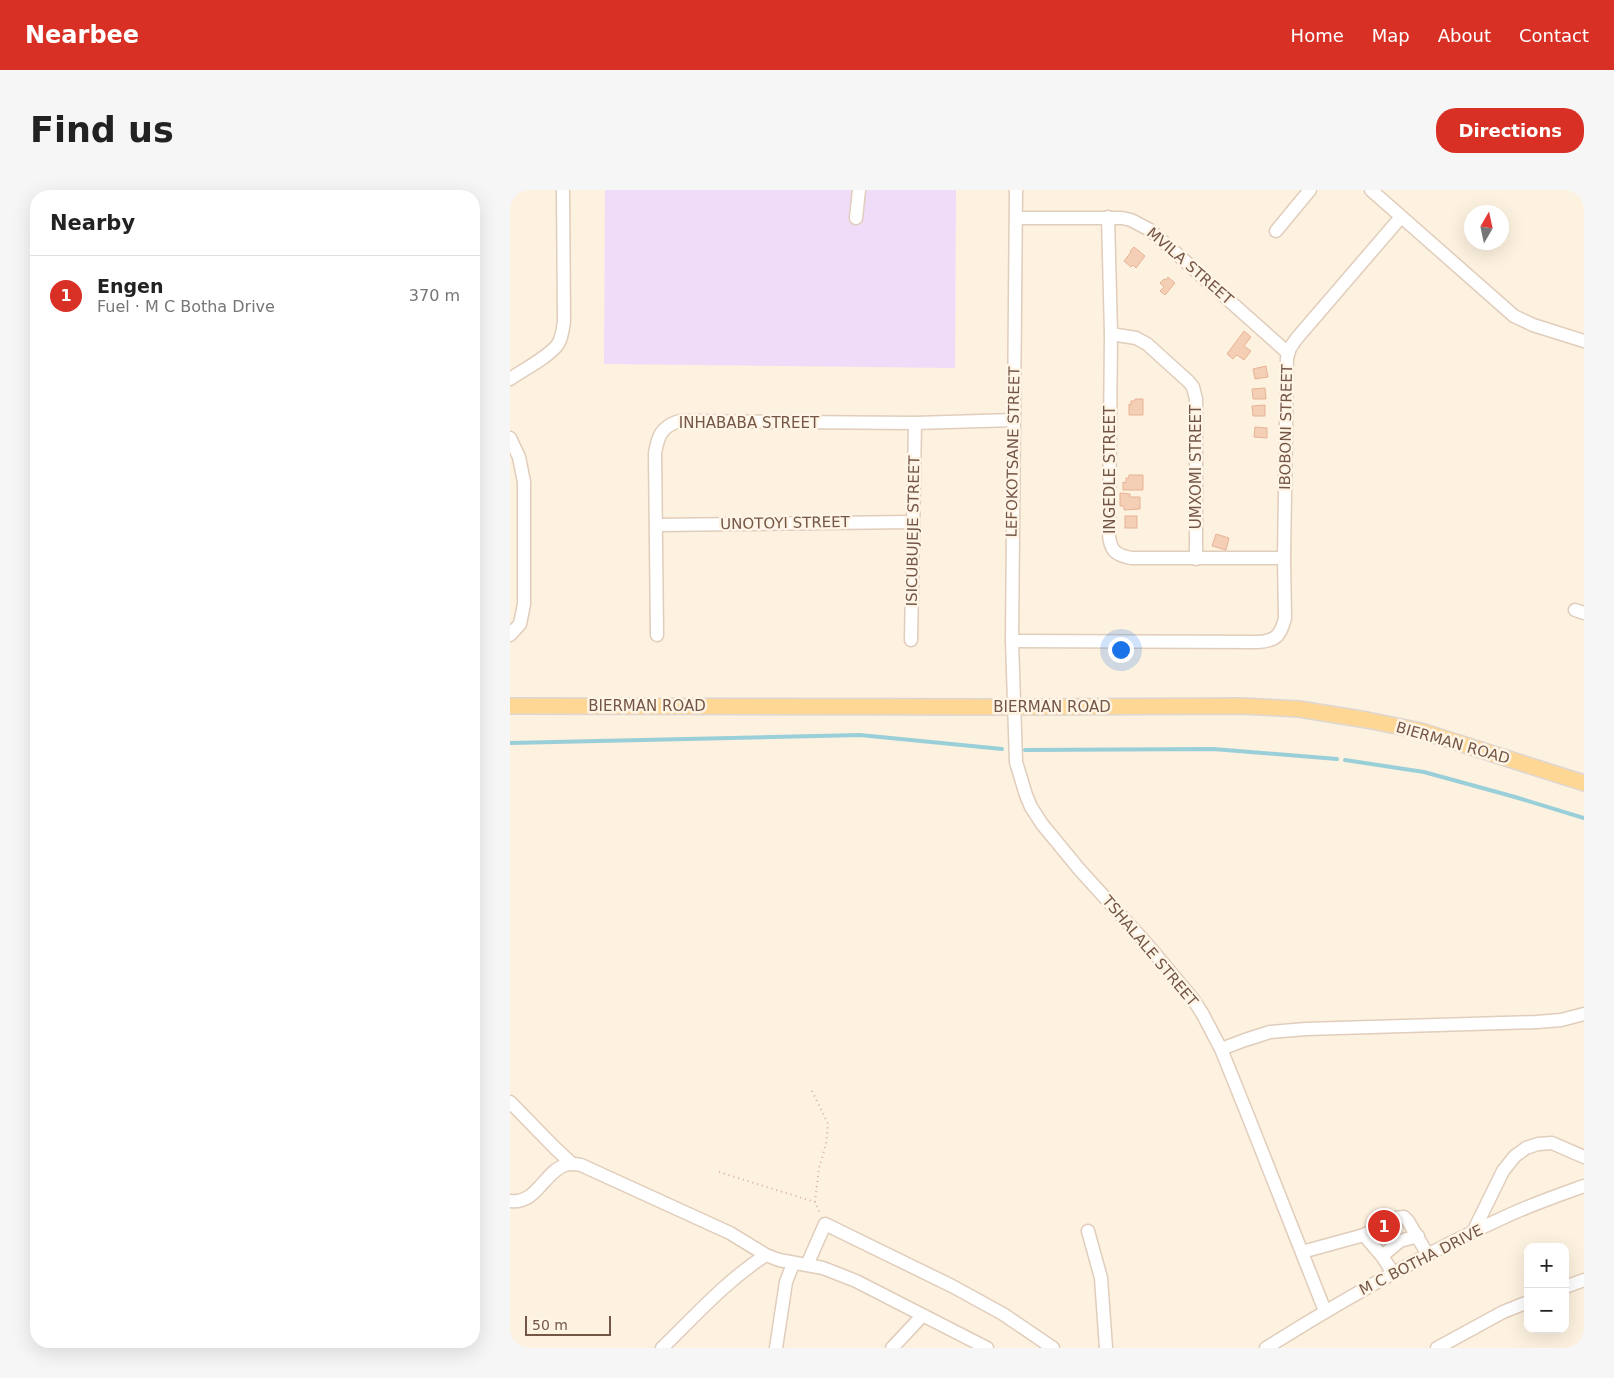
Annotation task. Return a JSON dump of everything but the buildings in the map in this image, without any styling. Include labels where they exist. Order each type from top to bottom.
[{"type":"main road","name":"BIERMAN ROAD","points":[[510,706],[1252,713],[1298,716],[1367,726],[1420,737],[1584,788]]},
{"type":"main road","name":"BIERMAN ROAD","points":[[510,713],[1014,710],[1241,706],[1299,709],[1421,731],[1584,783]]},
{"type":"street","points":[[510,379],[552,351],[559,343],[562,333],[564,321],[563,190]]},
{"type":"street","points":[[856,218],[859,190]]},
{"type":"street","name":"LEFOKOTSANE STREET","points":[[1014,710],[1012,641],[1016,190]]},
{"type":"street","points":[[1276,231],[1310,190]]},
{"type":"street","points":[[1371,190],[1514,316],[1584,341]]},
{"type":"street","name":"MVILA STREET","points":[[1016,218],[1108,217],[1131,220],[1150,230],[1288,352]]},
{"type":"street","name":"INGEDLE STREET","points":[[1108,217],[1111,334],[1109,525],[1111,546],[1117,554],[1131,558],[1284,558]]},
{"type":"street","name":"IBOBONI STREET","points":[[1012,641],[1268,642],[1280,634],[1284,618],[1288,352],[1297,338],[1401,217]]},
{"type":"street","name":"UMXOMI STREET","points":[[1111,334],[1128,336],[1142,341],[1193,386],[1196,399],[1196,559]]},
{"type":"street","name":"INHABABA STREET","points":[[657,635],[655,453],[657,440],[663,430],[670,424],[679,421],[915,423],[1014,420]]},
{"type":"street","name":"ISICUBUJEJE STREET","points":[[911,640],[915,423]]},
{"type":"street","points":[[510,438],[520,457],[522,468],[524,482],[524,529],[523,615],[520,624],[510,635]]},
{"type":"street","name":"UNOTOYI STREET","points":[[656,525],[913,522]]},
{"type":"street","name":"TSHALALE STREET","points":[[1014,710],[1016,762],[1031,807],[1056,842],[1146,943],[1193,999],[1202,1013],[1220,1049],[1246,1111],[1325,1311]]},
{"type":"street","points":[[1220,1049],[1270,1032],[1306,1029],[1536,1022],[1561,1020],[1584,1014]]},
{"type":"street","points":[[510,1102],[554,1148],[572,1163]]},
{"type":"street","points":[[1473,1232],[1507,1165],[1526,1148],[1538,1144],[1552,1143],[1584,1156]]},
{"type":"street","points":[[510,1201],[524,1200],[564,1165],[572,1163],[581,1165],[730,1233],[766,1255],[793,1264],[823,1268],[856,1281],[987,1348]]},
{"type":"street","name":"M C BOTHA DRIVE","points":[[1266,1348],[1325,1311],[1393,1273],[1473,1232],[1511,1214],[1584,1186]]},
{"type":"street","points":[[1302,1252],[1364,1235],[1389,1220],[1400,1217],[1406,1218],[1428,1255]]},
{"type":"street","points":[[807,1265],[825,1224],[952,1286],[1003,1314],[1053,1348]]},
{"type":"street","points":[[1088,1231],[1101,1278],[1106,1348]]},
{"type":"street","points":[[1364,1235],[1382,1256],[1393,1273]]},
{"type":"street","points":[[1382,1256],[1400,1241],[1418,1236]]},
{"type":"street","points":[[662,1348],[733,1279],[766,1255]]},
{"type":"street","points":[[776,1348],[786,1282],[793,1264]]},
{"type":"street","points":[[1569,1286],[1584,1280]]},
{"type":"street","points":[[1438,1348],[1503,1312],[1524,1304]]},
{"type":"street","points":[[892,1348],[922,1316]]},
{"type":"path","points":[[812,1091],[828,1124],[826,1144],[819,1168],[815,1202],[825,1224]]},
{"type":"path","points":[[720,1172],[815,1202]]},
{"type":"shaded area","points":[[605,190],[956,190],[955,368],[604,364]]},
{"type":"waterway","points":[[510,743],[860,735],[1002,749]]},
{"type":"waterway","points":[[1025,750],[1213,749],[1337,759]]},
{"type":"waterway","points":[[1345,760],[1424,772],[1584,818]]},
{"type":"place","name":"Engen","points":[[1384,1226]]}]
